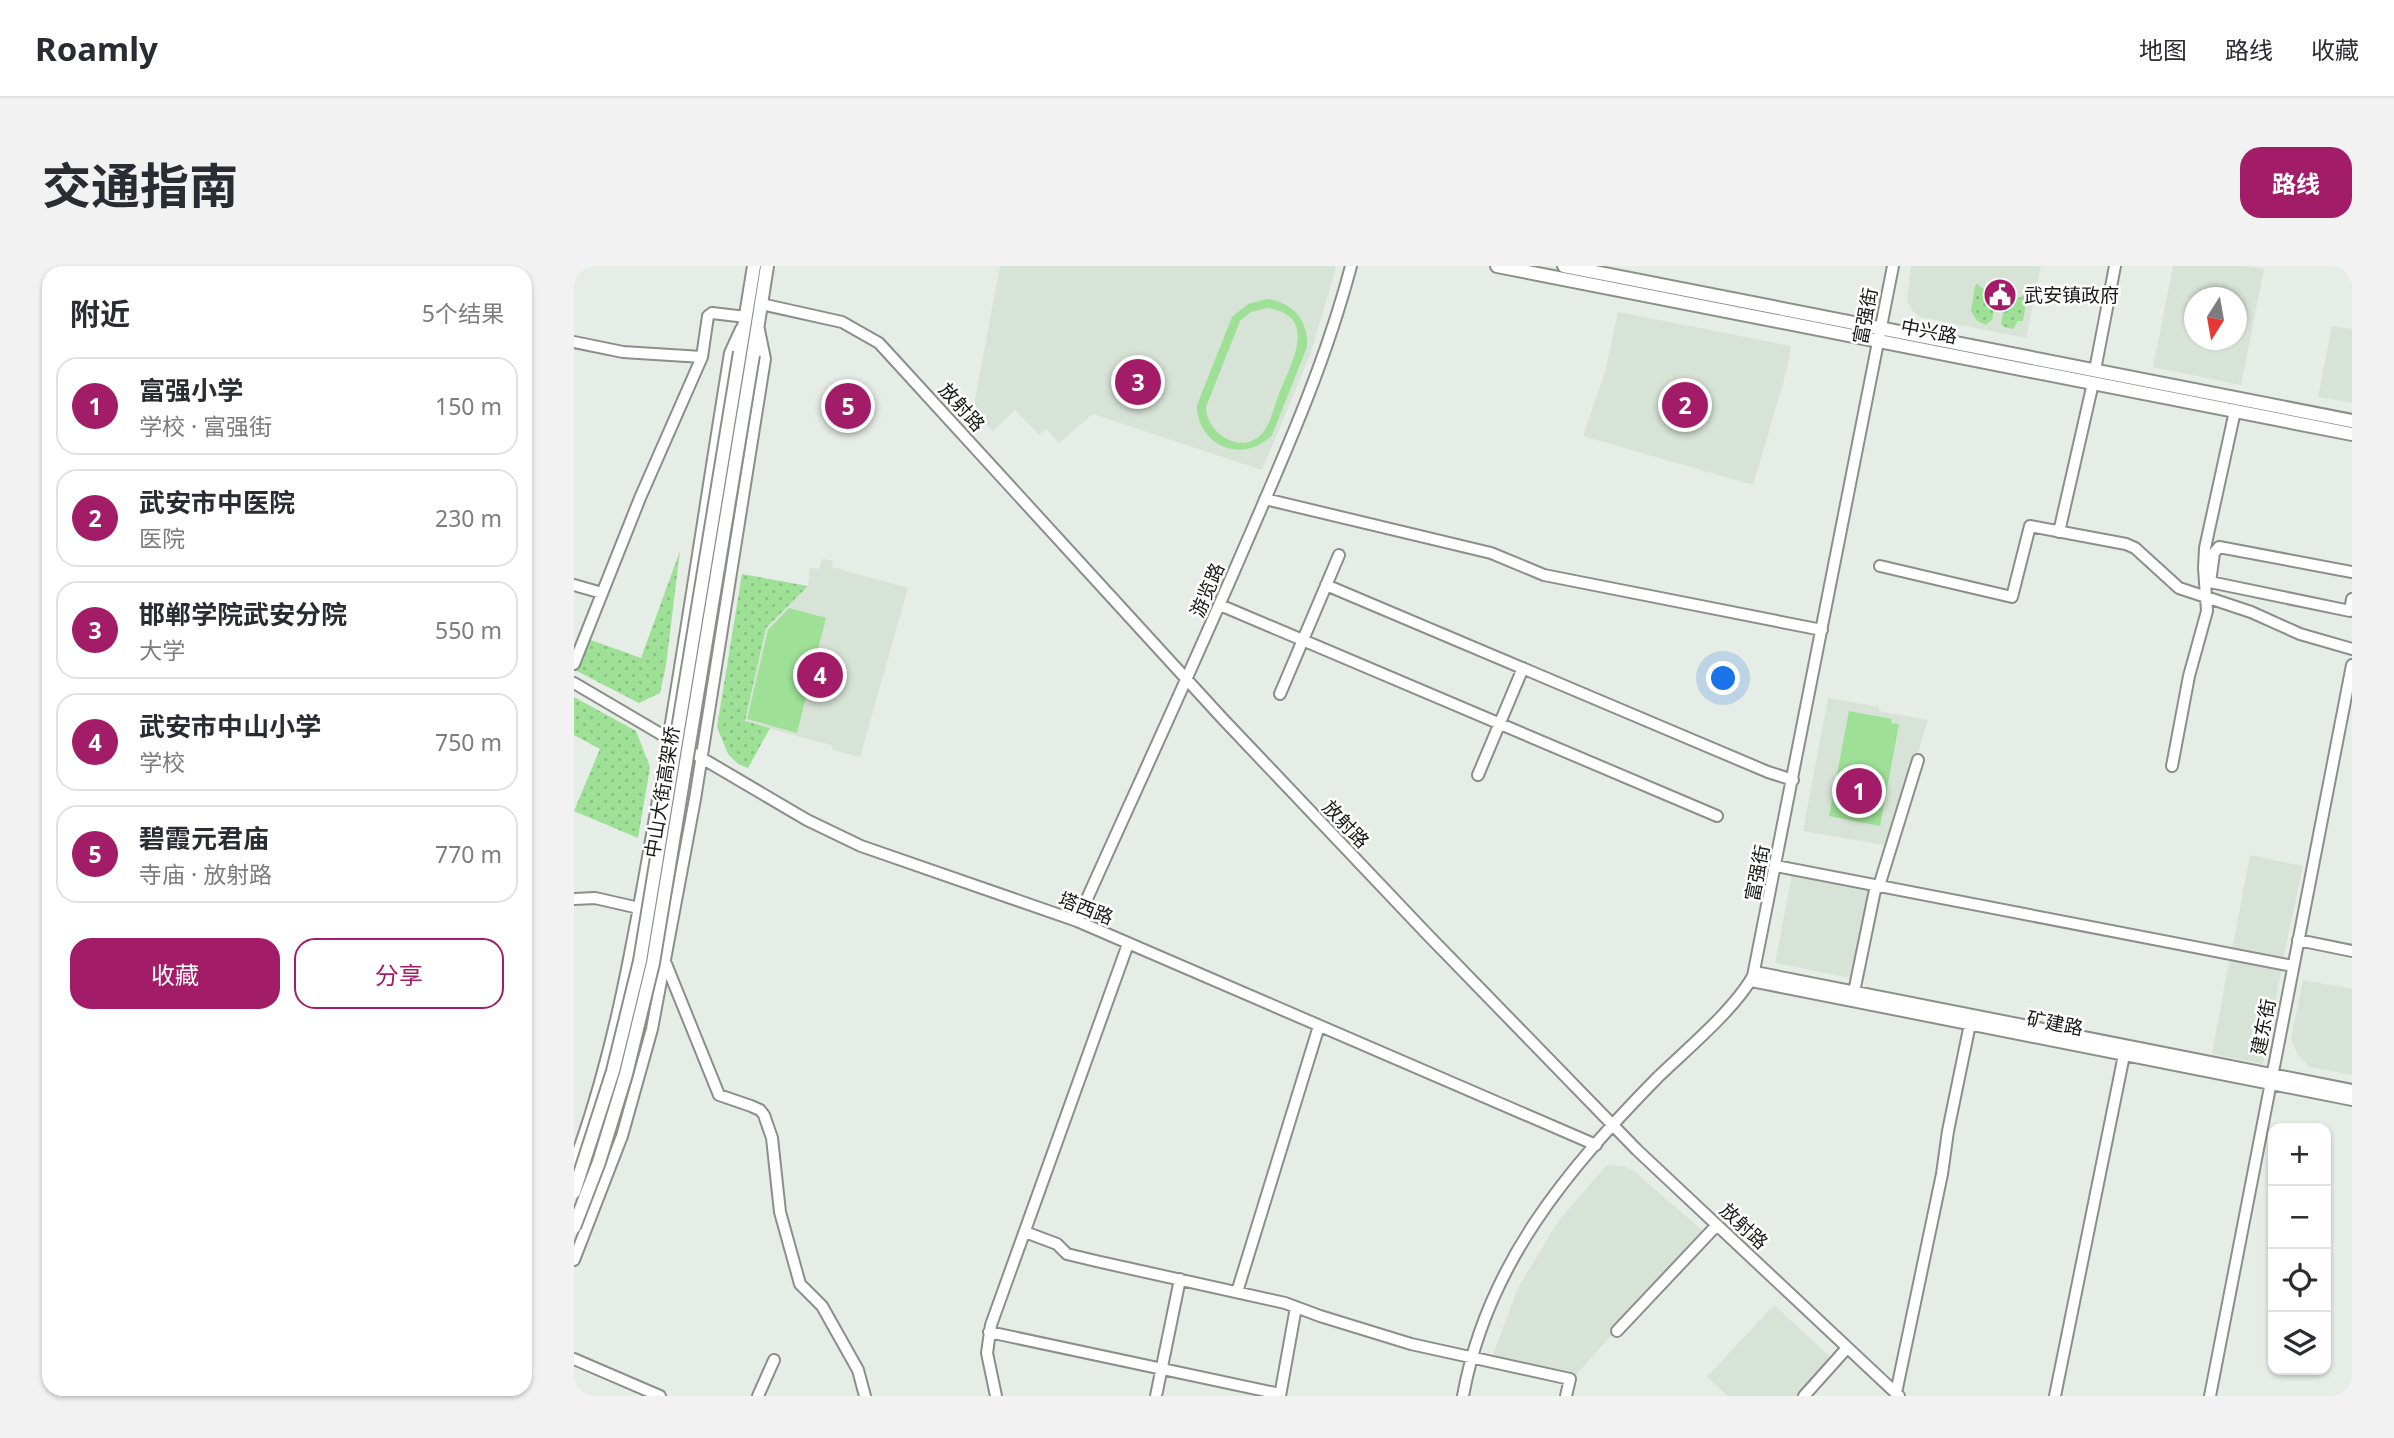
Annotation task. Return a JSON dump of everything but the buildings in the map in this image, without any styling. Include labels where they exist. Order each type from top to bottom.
[{"type":"main road","points":[[746,354],[754,266]]},
{"type":"main road","points":[[749,321],[761,304],[767,266]]},
{"type":"main road","name":"中兴路","points":[[1497,266],[1880,334]]},
{"type":"main road","name":"中兴路","points":[[1564,266],[2094,377],[2352,421]]},
{"type":"main road","name":"中山大街高架桥","points":[[574,1192],[613,1070],[640,961],[746,354]]},
{"type":"main road","name":"中山大街高架桥","points":[[574,1227],[615,1112],[650,975],[746,354]]},
{"type":"main road","name":"中兴路","points":[[2094,377],[2235,411],[2352,434]]},
{"type":"street","name":"游览路","points":[[1077,921],[1220,605],[1311,392],[1333,331],[1351,266]]},
{"type":"street","name":"富强街","points":[[1463,1396],[1472,1359],[1494,1295],[1518,1246],[1544,1208],[1613,1125],[1730,1006],[1753,976],[1893,266]]},
{"type":"street","points":[[2059,532],[2094,377],[2115,266]]},
{"type":"street","name":"放射路","points":[[761,304],[842,322],[879,343],[1187,679],[1426,933],[1613,1125],[1898,1395]]},
{"type":"street","points":[[574,664],[640,498],[702,357],[710,313],[749,321]]},
{"type":"street","points":[[574,1163],[611,1046],[639,908],[730,353],[749,321]]},
{"type":"street","points":[[574,1260],[622,1136],[652,1029],[665,962],[765,359],[749,321]]},
{"type":"street","points":[[574,342],[623,352],[702,357]]},
{"type":"street","points":[[2172,766],[2189,676],[2206,618],[2205,548],[2235,411]]},
{"type":"street","points":[[1265,499],[1491,554],[1545,575],[1822,630]]},
{"type":"street","points":[[1880,566],[2012,597],[2030,526],[2135,548],[2172,584],[2187,592],[2251,612],[2300,634],[2352,649]]},
{"type":"street","points":[[2352,572],[2219,547],[2214,552],[2210,582],[2350,611],[2352,599]]},
{"type":"street","points":[[1280,694],[1339,555]]},
{"type":"street","points":[[574,585],[602,593]]},
{"type":"street","points":[[1326,585],[1768,772],[1793,780]]},
{"type":"street","points":[[1220,605],[1717,816]]},
{"type":"street","name":"建东街","points":[[2210,1396],[2352,666]]},
{"type":"street","points":[[1478,775],[1523,668]]},
{"type":"street","name":"塔西路","points":[[574,683],[807,820],[861,846],[1077,921],[1596,1144]]},
{"type":"street","points":[[1854,992],[1878,886],[1918,760]]},
{"type":"street","points":[[1776,866],[2293,966]]},
{"type":"street","points":[[574,899],[595,898],[639,908]]},
{"type":"street","points":[[2298,940],[2352,951]]},
{"type":"street","points":[[996,1396],[986,1353],[989,1332],[1128,944]]},
{"type":"street","points":[[665,962],[673,988],[719,1095],[751,1105],[764,1115],[772,1138],[780,1212],[800,1284],[822,1306],[858,1370],[865,1396]]},
{"type":"street","name":"矿建路","points":[[1753,976],[1854,992],[2271,1079],[2352,1100]]},
{"type":"street","name":"矿建路","points":[[1753,976],[2124,1055],[2352,1090]]},
{"type":"street","points":[[1898,1395],[1969,1024]]},
{"type":"street","points":[[1237,1292],[1318,1026]]},
{"type":"street","points":[[2055,1396],[2124,1055]]},
{"type":"street","points":[[1617,1331],[1717,1225]]},
{"type":"street","points":[[1025,1232],[1057,1244],[1067,1254],[1296,1307],[1411,1344],[1570,1379],[1566,1396]]},
{"type":"street","points":[[1156,1396],[1180,1279]]},
{"type":"street","points":[[989,1332],[1280,1395],[1296,1307]]},
{"type":"street","points":[[1804,1396],[1847,1348]]},
{"type":"street","points":[[574,1359],[660,1396]]},
{"type":"street","points":[[758,1396],[774,1360]]},
{"type":"shaded area","points":[[1000,266],[1335,266],[1335,271],[1310,355],[1262,470],[1093,414],[1059,443],[1046,429],[1039,435],[1015,410],[993,431],[973,410]]},
{"type":"shaded area","points":[[1911,266],[2041,266],[2026,338],[1920,317],[1907,301]]},
{"type":"shaded area","points":[[2173,266],[2247,266],[2264,269],[2241,385],[2153,367]]},
{"type":"shaded area","points":[[1618,312],[1791,346],[1786,373],[1753,485],[1583,436],[1605,372]]},
{"type":"shaded area","points":[[2332,326],[2352,329],[2352,403],[2318,397]]},
{"type":"shaded area","points":[[822,559],[833,561],[832,567],[908,588],[860,757],[833,750],[831,745],[745,722],[766,628],[808,586],[810,568],[819,569]]},
{"type":"shaded area","points":[[1828,698],[1879,707],[1879,711],[1928,720],[1889,846],[1803,831]]},
{"type":"shaded area","points":[[2250,855],[2303,866],[2283,960],[2232,950]]},
{"type":"shaded area","points":[[1793,870],[1875,886],[1855,979],[1775,963]]},
{"type":"shaded area","points":[[2230,957],[2282,967],[2263,1064],[2212,1054]]},
{"type":"shaded area","points":[[2303,980],[2352,989],[2352,1075],[2310,1067],[2297,1054],[2291,1039]]},
{"type":"shaded area","points":[[1607,1165],[1624,1166],[1634,1171],[1704,1232],[1574,1377],[1491,1360],[1518,1288],[1559,1220]]},
{"type":"shaded area","points":[[1774,1305],[1835,1361],[1802,1396],[1728,1396],[1707,1377]]},
{"type":"green space","points":[[1977,284],[1996,300],[1992,320],[1986,325],[1977,321],[1971,311]]},
{"type":"green space","points":[[2026,294],[2023,321],[2018,321],[2013,329],[2004,327],[2001,324],[2006,299],[2017,299]]},
{"type":"green space","points":[[1267,299],[1292,309],[1302,321],[1307,347],[1272,435],[1248,449],[1236,450],[1224,447],[1205,431],[1199,419],[1197,405],[1232,317],[1248,304]],"holes":[[[1267,308],[1283,312],[1293,320],[1298,341],[1269,422],[1256,439],[1247,442],[1228,439],[1212,426],[1206,407],[1240,321],[1251,312]]]},
{"type":"green space","points":[[680,551],[660,693],[639,703],[575,670],[588,639],[641,658]]},
{"type":"green space","points":[[742,574],[808,586],[766,628],[745,721],[770,728],[748,768],[738,764],[728,754],[717,727]]},
{"type":"green space","points":[[789,608],[826,618],[797,733],[747,719],[768,630]]},
{"type":"green space","points":[[574,697],[636,731],[650,767],[638,838],[574,811],[600,749],[574,735]]},
{"type":"green space","points":[[1849,711],[1892,719],[1891,723],[1899,724],[1880,826],[1829,816]]},
{"type":"place","name":"武安镇政府","points":[[2000,295]]},
{"type":"place","name":"邯郸学院武安分院","points":[[1138,382]]},
{"type":"place","name":"武安市中医院","points":[[1685,405]]},
{"type":"place","name":"碧霞元君庙","points":[[848,406]]},
{"type":"place","name":"武安市中山小学","points":[[820,675]]},
{"type":"place","name":"富强小学","points":[[1859,791]]}]
